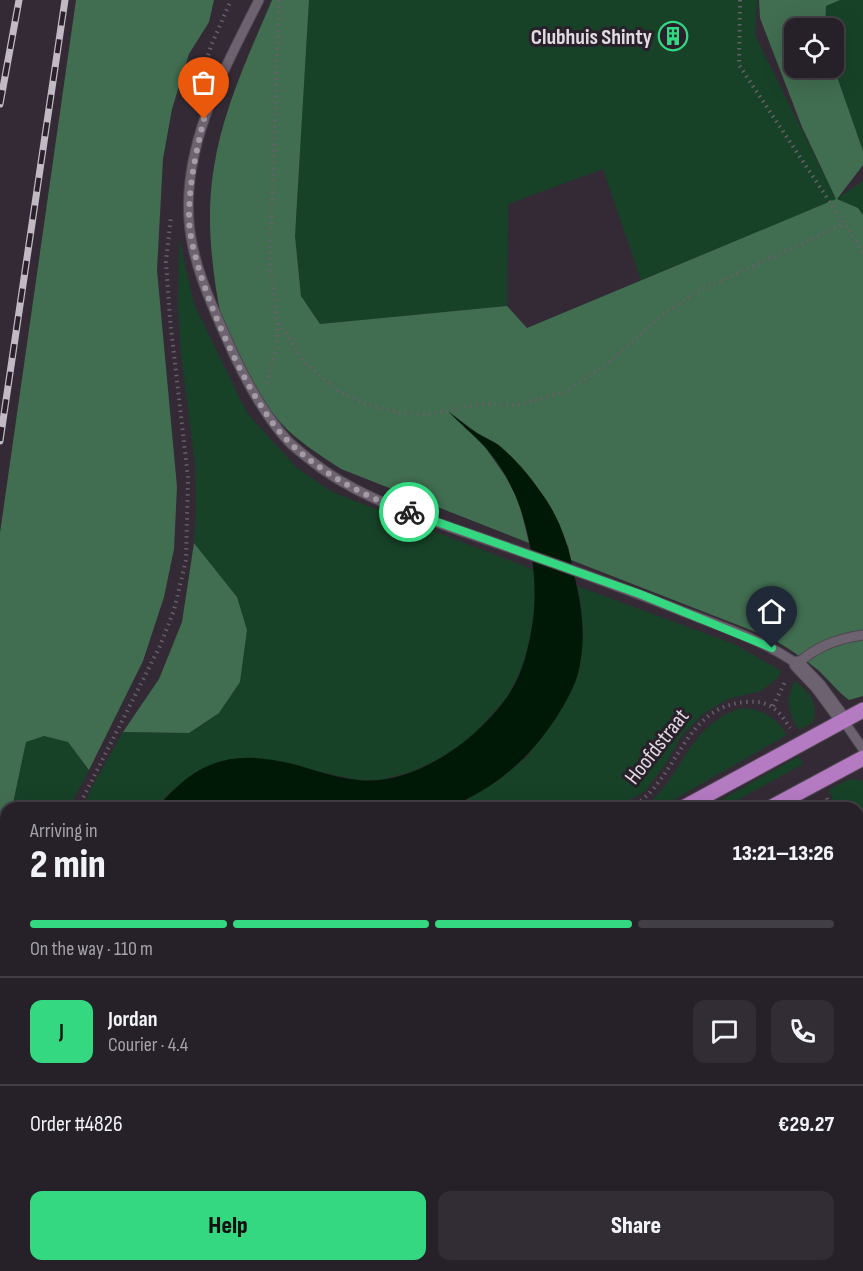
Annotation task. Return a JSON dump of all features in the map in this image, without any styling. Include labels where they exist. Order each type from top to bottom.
[{"type":"main road","points":[[694,802],[863,710]]},
{"type":"main road","points":[[781,802],[863,758]]},
{"type":"street","points":[[797,663],[818,686],[843,720]]},
{"type":"lane","points":[[259,0],[204,119],[191,174],[189,220],[196,258],[212,307],[241,372],[289,443],[329,475],[378,501],[522,551],[745,636],[797,663],[807,654],[833,641],[863,636]]},
{"type":"lane","points":[[843,720],[863,749]]},
{"type":"path","points":[[268,414],[267,380],[277,348],[277,319],[270,261],[279,0]]},
{"type":"path","points":[[740,0],[739,65],[863,252]]},
{"type":"path","points":[[81,802],[160,646],[174,610],[186,560],[188,478],[166,262],[171,206]]},
{"type":"path","points":[[277,319],[304,362],[338,391],[366,404],[399,413],[431,414],[481,404],[518,405],[565,392],[608,363],[659,318],[696,292],[844,224]]},
{"type":"path","name":"Hoofdstraat","points":[[640,802],[661,782],[700,722],[719,709],[735,702],[755,701],[773,706],[781,687],[797,663]]},
{"type":"green space","points":[[76,0],[214,0],[209,22],[189,54],[172,109],[163,159],[157,270],[177,487],[174,549],[164,597],[143,661],[89,770],[68,742],[44,736],[26,742],[13,802],[0,802],[0,533]]},
{"type":"green space","points":[[272,0],[309,0],[295,236],[301,296],[320,324],[507,306],[527,328],[836,199],[802,127],[760,18],[759,0],[840,0],[826,6],[825,18],[784,18],[784,78],[837,78],[863,151],[863,165],[837,199],[858,208],[863,215],[863,696],[849,700],[818,670],[771,638],[571,560],[568,546],[499,445],[477,433],[453,415],[485,447],[506,477],[519,502],[529,543],[341,469],[301,442],[280,422],[245,373],[227,336],[216,289],[210,228],[212,182],[218,145],[230,103]]},
{"type":"green space","points":[[309,0],[757,0],[755,35],[836,199],[863,181],[863,215],[858,208],[837,199],[641,280],[603,169],[508,204],[507,306],[320,324],[301,296],[295,236]]},
{"type":"green space","points":[[840,0],[863,0],[863,151],[837,78],[844,78],[844,18],[825,18],[826,6]]},
{"type":"green space","points":[[179,238],[194,304],[247,413],[297,468],[332,492],[535,570],[535,603],[530,637],[523,664],[508,696],[470,739],[437,760],[410,772],[380,780],[359,780],[255,758],[169,793],[162,802],[86,802],[123,732],[189,733],[219,713],[240,682],[247,630],[237,597],[194,543],[195,463],[181,354],[178,306]]},
{"type":"green space","points":[[194,543],[237,597],[247,630],[240,682],[219,713],[189,733],[123,732],[159,679],[182,622]]},
{"type":"green space","points":[[577,586],[734,644],[781,671],[778,678],[761,691],[728,699],[703,714],[680,738],[665,765],[645,791],[627,802],[463,802],[497,781],[528,756],[580,665],[583,634]]},
{"type":"green space","points":[[795,681],[812,699],[815,711],[812,723],[799,730],[789,706],[790,694]]},
{"type":"green space","points":[[743,708],[757,711],[778,723],[787,735],[670,802],[649,802],[668,781],[698,738],[710,725],[725,715]]},
{"type":"green space","points":[[44,736],[68,742],[89,770],[72,802],[13,802],[26,742]]},
{"type":"green space","points":[[799,756],[803,764],[734,802],[718,802]]},
{"type":"green space","points":[[853,779],[863,781],[863,802],[834,802],[829,790]]},
{"type":"shaded area","points":[[448,411],[473,431],[498,445],[522,468],[547,500],[566,541],[581,607],[582,652],[573,688],[550,727],[526,756],[498,780],[460,802],[163,802],[187,779],[202,769],[217,762],[234,759],[271,760],[359,780],[380,780],[401,776],[442,757],[479,729],[494,713],[513,688],[527,650],[533,620],[534,575],[531,551],[519,505],[498,463]]},
{"type":"railway","points":[[0,104],[19,0]]},
{"type":"railway","points":[[0,441],[65,0]]},
{"type":"way so far","points":[[204,119],[191,174],[189,220],[196,258],[212,307],[241,372],[289,443],[329,475],[378,501],[409,512]]},
{"type":"place","name":"Clubhuis Shinty","points":[[673,36]]},
{"type":"route","points":[[409,512],[640,594],[772,648]]}]
